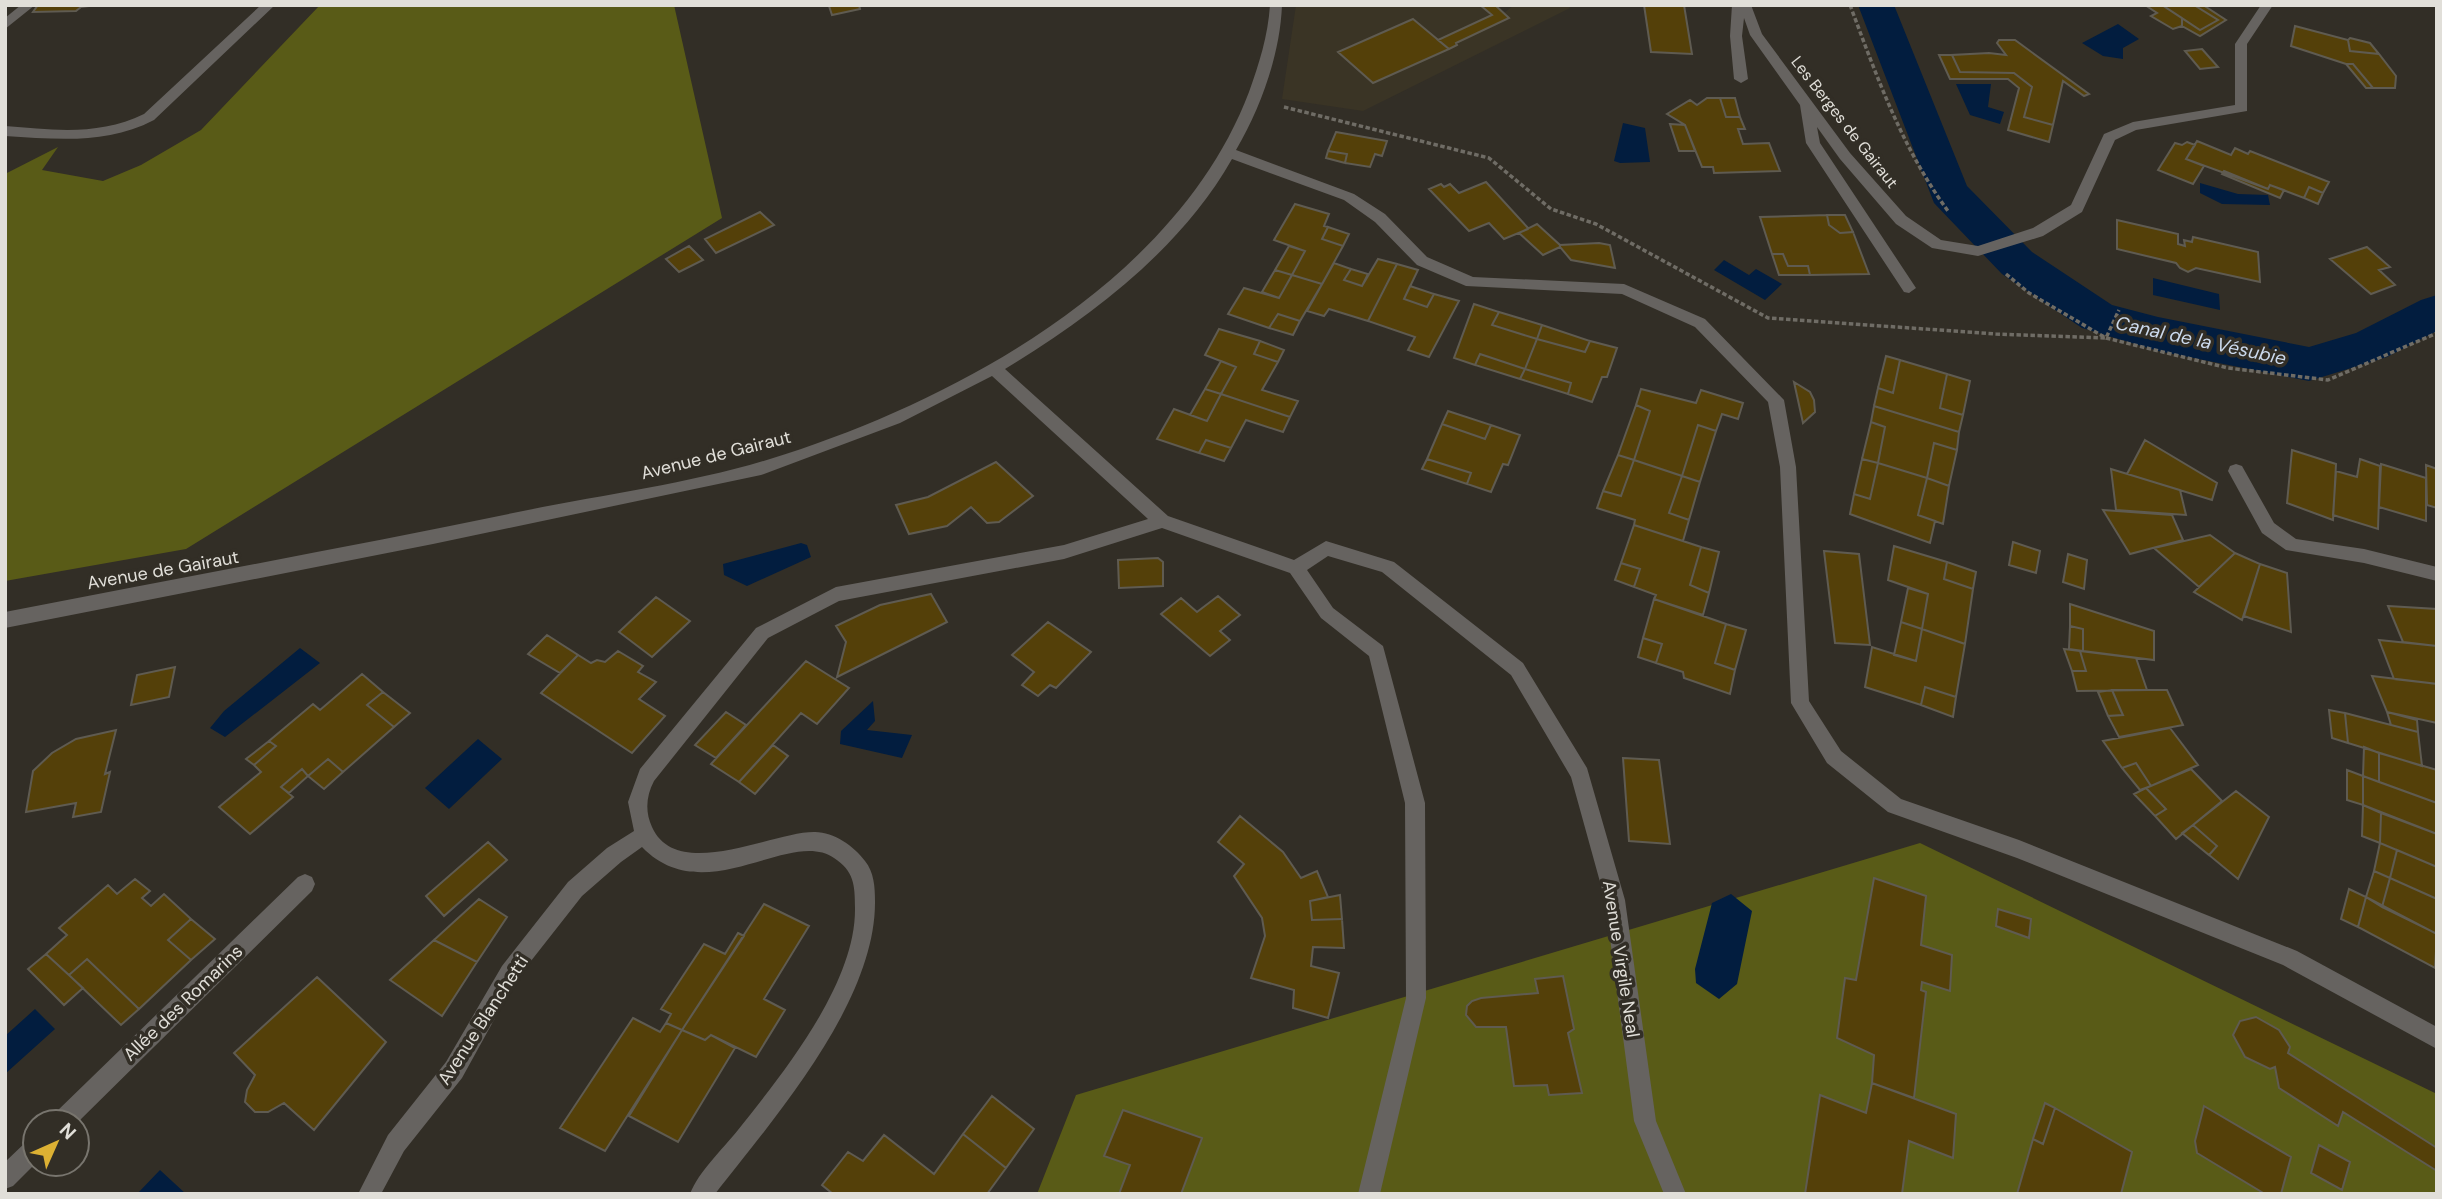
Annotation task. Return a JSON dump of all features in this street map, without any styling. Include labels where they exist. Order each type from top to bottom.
[{"type":"street","points":[[5,25],[29,5]]},
{"type":"street","points":[[5,131],[88,136],[132,127],[149,117],[269,5]]},
{"type":"street","name":"Avenue de Gairaut","points":[[5,620],[327,559],[764,467],[863,433],[934,401],[995,369],[1064,323],[1163,240],[1198,201],[1230,153],[1253,99],[1272,39],[1276,5]]},
{"type":"street","points":[[1738,5],[1736,36],[1741,79]]},
{"type":"street","name":"Les Berges de Gairaut","points":[[1745,5],[1756,35],[1845,156],[1900,220],[1937,244],[1980,250]]},
{"type":"street","points":[[1980,250],[2038,232],[2077,208],[2109,136],[2133,126],[2242,108],[2242,44],[2267,5]]},
{"type":"street","points":[[1806,103],[1813,143],[1909,288]]},
{"type":"street","points":[[1230,153],[1349,197],[1380,218],[1422,261],[1471,282],[1624,289],[1700,323],[1776,400],[1787,467],[1800,703],[1834,757],[1895,806],[2019,849],[2290,958],[2437,1040]]},
{"type":"street","points":[[995,369],[1162,520],[1296,568],[1327,613],[1377,652],[1415,803],[1416,998],[1369,1194]]},
{"type":"street","points":[[2236,471],[2268,528],[2292,544],[2364,556],[2437,574]]},
{"type":"street","points":[[701,1194],[800,1067],[833,1011],[847,982],[869,906],[862,873],[842,851],[816,841],[712,862],[678,861],[655,847],[645,834],[638,813],[637,792],[648,775],[762,633],[836,594],[1064,552],[1162,520]]},
{"type":"street","name":"Avenue Virgile Neal","points":[[1296,568],[1326,548],[1388,567],[1517,669],[1531,692],[1580,774],[1615,900],[1645,1121],[1675,1194]]},
{"type":"street","name":"Avenue Blanchetti","points":[[369,1194],[396,1143],[454,1070],[509,973],[575,889],[614,855],[645,834]]},
{"type":"street","name":"Allée des Romarins","points":[[76,1108],[305,884]]},
{"type":"street","points":[[5,1178],[21,1163]]},
{"type":"path","points":[[1850,5],[1884,93],[1927,185],[1980,250],[2029,293],[2106,338]]},
{"type":"path","points":[[1253,99],[1489,158],[1551,209],[1596,224],[1768,318],[1996,334],[2106,338],[2228,368],[2328,380],[2437,333]]},
{"type":"path","points":[[2106,338],[2119,310]]},
{"type":"shaded area","points":[[320,5],[674,5],[722,218],[186,549],[5,581],[5,174],[58,147],[42,170],[103,181],[141,165],[201,130]]},
{"type":"shaded area","points":[[1296,5],[1480,5],[1492,15],[1438,40],[1413,19],[1339,52],[1373,83],[1509,18],[1504,13],[1514,5],[1568,5],[1570,8],[1363,111],[1282,99]]},
{"type":"shaded area","points":[[1920,843],[2437,1094],[2437,1194],[1037,1194],[1076,1095]]},
{"type":"water","points":[[2118,24],[2139,39],[2123,48],[2123,59],[2103,56],[2082,43]]},
{"type":"water","points":[[1956,84],[1991,84],[1988,107],[2004,112],[2000,124],[1970,115]]},
{"type":"water","points":[[1623,123],[1645,128],[1650,162],[1614,161]]},
{"type":"water","points":[[2200,183],[2238,194],[2268,195],[2270,205],[2222,204],[2200,193]]},
{"type":"water","points":[[1724,260],[1749,275],[1756,269],[1782,284],[1765,300],[1714,270]]},
{"type":"water","points":[[2153,278],[2219,294],[2220,310],[2153,295]]},
{"type":"water","points":[[801,543],[807,545],[811,557],[747,586],[724,575],[723,564]]},
{"type":"water","points":[[300,648],[320,663],[225,737],[210,728],[224,711]]},
{"type":"water","points":[[873,701],[875,721],[867,730],[912,735],[902,758],[840,744],[841,731]]},
{"type":"water","points":[[478,739],[502,759],[449,809],[425,788]]},
{"type":"water","points":[[1731,894],[1752,911],[1737,984],[1719,999],[1696,983],[1695,969],[1712,903]]},
{"type":"water","points":[[35,1009],[55,1029],[5,1074],[5,1036]]},
{"type":"water","points":[[160,1170],[186,1194],[137,1194]]},
{"type":"building","points":[[38,5],[97,5],[81,7],[76,11],[33,12]]},
{"type":"building","points":[[824,5],[859,5],[860,9],[832,15],[829,6]]},
{"type":"building","points":[[1480,5],[1495,5],[1509,18],[1456,43],[1457,45],[1449,49],[1438,40],[1492,15]]},
{"type":"building","points":[[1644,5],[1684,5],[1692,54],[1651,52]]},
{"type":"building","points":[[2145,5],[2162,5],[2182,18],[2182,26],[2173,29],[2151,16],[2157,13]]},
{"type":"building","points":[[2162,5],[2194,5],[2218,20],[2200,30]]},
{"type":"building","points":[[2194,5],[2203,5],[2226,20],[2200,36],[2182,26],[2182,18],[2200,30],[2218,20]]},
{"type":"building","points":[[1413,19],[1449,49],[1373,83],[1338,52]]},
{"type":"building","points":[[2295,26],[2348,40],[2350,51],[2379,54],[2396,76],[2395,88],[2373,88],[2353,64],[2291,46]]},
{"type":"building","points":[[2350,38],[2370,43],[2379,54],[2350,51]]},
{"type":"building","points":[[1999,40],[2015,40],[2089,94],[2084,96],[2063,81],[2053,125],[2024,117],[2032,87],[2014,73],[1960,72],[1952,55],[2006,55],[1997,43]]},
{"type":"building","points":[[2202,49],[2218,67],[2200,69],[2185,51]]},
{"type":"building","points":[[1939,55],[1952,55],[1960,72],[2014,73],[2032,87],[2024,117],[2053,125],[2049,142],[2008,130],[2019,88],[2008,79],[1950,79]]},
{"type":"building","points":[[2346,64],[2353,64],[2373,88],[2366,88]]},
{"type":"building","points":[[1707,98],[1720,98],[1726,117],[1740,117],[1745,129],[1738,129],[1743,144],[1769,143],[1780,171],[1714,173],[1713,167],[1702,167],[1685,125],[1667,114],[1690,100],[1697,105]]},
{"type":"building","points":[[1720,98],[1735,98],[1740,117],[1726,117]]},
{"type":"building","points":[[1670,124],[1685,125],[1695,151],[1679,151]]},
{"type":"building","points":[[1336,132],[1387,141],[1382,156],[1375,154],[1370,167],[1345,163],[1347,154],[1328,151]]},
{"type":"building","points":[[2197,141],[2231,155],[2235,148],[2248,154],[2250,151],[2329,182],[2323,193],[2309,187],[2304,198],[2270,185],[2268,189],[2186,159]]},
{"type":"building","points":[[2187,142],[2195,145],[2186,159],[2204,166],[2193,184],[2158,170],[2175,143],[2182,145]]},
{"type":"building","points":[[1328,151],[1347,154],[1345,163],[1326,158]]},
{"type":"building","points":[[2224,171],[2268,189],[2270,185],[2284,190],[2280,198],[2222,174]]},
{"type":"building","points":[[1486,182],[1528,229],[1504,239],[1489,223],[1469,231],[1429,189],[1450,184],[1459,193]]},
{"type":"building","points":[[2309,187],[2323,193],[2318,204],[2304,198]]},
{"type":"building","points":[[1295,204],[1329,214],[1324,226],[1328,227],[1322,239],[1343,246],[1322,284],[1292,275],[1305,251],[1274,240]]},
{"type":"building","points":[[760,212],[774,225],[716,253],[705,239]]},
{"type":"building","points":[[1827,215],[1829,225],[1840,233],[1853,232],[1869,274],[1810,275],[1808,266],[1788,266],[1783,254],[1772,254],[1760,217]]},
{"type":"building","points":[[1827,215],[1845,215],[1853,232],[1840,233],[1829,225]]},
{"type":"building","points":[[2117,220],[2178,234],[2178,244],[2185,246],[2184,240],[2192,242],[2193,237],[2258,252],[2260,282],[2196,268],[2188,272],[2176,263],[2117,249]]},
{"type":"building","points":[[1537,224],[1560,247],[1543,255],[1519,233]]},
{"type":"building","points":[[1328,227],[1349,234],[1343,246],[1322,239]]},
{"type":"building","points":[[1560,245],[1610,245],[1615,268],[1571,260],[1560,247]]},
{"type":"building","points":[[689,246],[703,260],[679,272],[666,259]]},
{"type":"building","points":[[1289,246],[1305,251],[1292,275],[1275,270]]},
{"type":"building","points":[[2367,247],[2390,267],[2379,270],[2395,285],[2371,294],[2330,259]]},
{"type":"building","points":[[1772,254],[1783,254],[1788,266],[1808,266],[1810,275],[1779,275]]},
{"type":"building","points":[[1378,259],[1397,264],[1368,321],[1329,309],[1324,316],[1307,311],[1334,263],[1351,269],[1344,280],[1362,286]]},
{"type":"building","points":[[1397,264],[1418,270],[1404,299],[1427,307],[1434,294],[1459,301],[1429,357],[1408,350],[1415,337],[1368,321]]},
{"type":"building","points":[[1351,269],[1368,274],[1362,286],[1344,280]]},
{"type":"building","points":[[1275,270],[1292,275],[1279,298],[1262,292]]},
{"type":"building","points":[[1292,275],[1322,284],[1300,321],[1278,314],[1269,328],[1228,314],[1244,288],[1279,298]]},
{"type":"building","points":[[1410,286],[1434,294],[1427,307],[1404,299]]},
{"type":"building","points":[[1474,304],[1499,312],[1492,325],[1537,339],[1525,369],[1480,354],[1475,365],[1454,358]]},
{"type":"building","points":[[1499,312],[1542,325],[1537,339],[1492,325]]},
{"type":"building","points":[[1278,314],[1300,321],[1293,335],[1269,328]]},
{"type":"building","points":[[1542,325],[1590,341],[1585,352],[1537,339]]},
{"type":"building","points":[[1219,329],[1260,341],[1254,354],[1278,362],[1262,390],[1298,401],[1290,417],[1221,394],[1236,367],[1205,355]]},
{"type":"building","points":[[1537,339],[1585,352],[1590,341],[1617,348],[1607,377],[1602,377],[1592,402],[1568,394],[1571,383],[1525,369]]},
{"type":"building","points":[[1260,341],[1284,350],[1278,362],[1254,354]]},
{"type":"building","points":[[1480,354],[1525,369],[1520,379],[1475,365]]},
{"type":"building","points":[[1886,356],[1900,360],[1893,393],[1878,388]]},
{"type":"building","points":[[1900,360],[1947,374],[1940,408],[1963,415],[1959,432],[1874,406],[1878,388],[1893,393]]},
{"type":"building","points":[[1221,361],[1236,367],[1221,394],[1205,389]]},
{"type":"building","points":[[1525,369],[1571,383],[1568,394],[1520,379]]},
{"type":"building","points":[[1947,374],[1970,381],[1963,415],[1940,408]]},
{"type":"building","points":[[1794,382],[1810,392],[1814,400],[1815,412],[1803,423]]},
{"type":"building","points":[[1205,389],[1221,394],[1207,421],[1190,415]]},
{"type":"building","points":[[1641,389],[1696,403],[1701,390],[1743,403],[1738,419],[1722,414],[1716,431],[1698,425],[1682,476],[1634,460],[1650,411],[1636,405]]},
{"type":"building","points":[[1221,394],[1290,417],[1283,432],[1246,420],[1231,448],[1206,440],[1199,453],[1157,439],[1174,409],[1207,421]]},
{"type":"building","points":[[1636,405],[1650,411],[1634,460],[1618,455]]},
{"type":"building","points":[[1874,406],[1959,432],[1957,450],[1934,443],[1927,478],[1878,463],[1885,427],[1871,422]]},
{"type":"building","points":[[1448,411],[1491,425],[1485,439],[1442,424]]},
{"type":"building","points":[[1871,422],[1885,427],[1878,463],[1862,459]]},
{"type":"building","points":[[1442,424],[1485,439],[1491,425],[1520,435],[1508,465],[1503,464],[1491,492],[1467,484],[1471,473],[1427,459]]},
{"type":"building","points":[[1698,425],[1716,431],[1700,482],[1682,476]]},
{"type":"building","points":[[1206,440],[1231,448],[1224,461],[1199,453]]},
{"type":"building","points":[[2145,440],[2217,483],[2212,500],[2127,474]]},
{"type":"building","points":[[1934,443],[1957,450],[1949,486],[1927,478]]},
{"type":"building","points":[[2292,450],[2336,464],[2333,520],[2287,503]]},
{"type":"building","points":[[1618,455],[1634,460],[1621,496],[1603,491]]},
{"type":"building","points":[[1427,459],[1471,473],[1467,484],[1422,469]]},
{"type":"building","points":[[1862,459],[1878,463],[1870,499],[1854,494]]},
{"type":"building","points":[[2360,459],[2380,466],[2378,529],[2333,515],[2336,471],[2357,477]]},
{"type":"building","points":[[1634,460],[1682,476],[1669,513],[1689,520],[1683,541],[1634,525],[1635,520],[1597,508],[1603,491],[1621,496]]},
{"type":"building","points":[[996,462],[1033,496],[999,522],[987,523],[971,507],[947,526],[909,534],[896,505],[928,497]]},
{"type":"building","points":[[1878,463],[1927,478],[1918,515],[1935,521],[1930,543],[1850,514],[1854,494],[1870,499]]},
{"type":"building","points":[[2381,464],[2426,478],[2426,521],[2379,507]]},
{"type":"building","points":[[2426,465],[2437,469],[2437,508],[2427,505]]},
{"type":"building","points":[[2111,469],[2180,490],[2186,515],[2116,510]]},
{"type":"building","points":[[1682,476],[1700,482],[1689,520],[1669,513]]},
{"type":"building","points":[[1927,478],[1949,486],[1943,524],[1918,515]]},
{"type":"building","points":[[2103,510],[2172,515],[2183,540],[2130,554]]},
{"type":"building","points":[[1634,525],[1701,547],[1690,585],[1709,593],[1703,615],[1654,599],[1656,595],[1634,587],[1640,569],[1621,563]]},
{"type":"building","points":[[2210,535],[2235,553],[2199,587],[2154,548]]},
{"type":"building","points":[[2013,542],[2040,551],[2036,573],[2009,565]]},
{"type":"building","points":[[1894,546],[1947,562],[1944,579],[1973,589],[1965,644],[1922,629],[1928,594],[1888,580]]},
{"type":"building","points":[[1701,547],[1719,552],[1709,593],[1690,585]]},
{"type":"building","points":[[1824,551],[1859,554],[1870,645],[1835,643]]},
{"type":"building","points":[[2235,553],[2260,564],[2242,620],[2194,592]]},
{"type":"building","points":[[2068,554],[2087,560],[2084,589],[2063,582]]},
{"type":"building","points":[[1158,558],[1163,562],[1163,586],[1119,588],[1118,560]]},
{"type":"building","points":[[1947,562],[1976,572],[1973,589],[1944,579]]},
{"type":"building","points":[[1621,563],[1640,569],[1634,587],[1615,580]]},
{"type":"building","points":[[2260,564],[2287,573],[2291,632],[2244,616]]},
{"type":"building","points":[[1908,588],[1928,594],[1922,629],[1901,622]]},
{"type":"building","points":[[931,594],[947,622],[837,677],[846,642],[836,626],[880,605]]},
{"type":"building","points":[[1218,596],[1240,615],[1220,631],[1230,640],[1210,656],[1161,614],[1181,598],[1197,612]]},
{"type":"building","points":[[656,597],[690,621],[652,657],[619,632]]},
{"type":"building","points":[[1654,599],[1726,624],[1715,663],[1735,670],[1730,694],[1684,678],[1683,672],[1656,663],[1662,644],[1643,638]]},
{"type":"building","points":[[2070,604],[2154,631],[2154,660],[2083,651],[2083,629],[2070,626]]},
{"type":"building","points":[[2388,606],[2437,609],[2437,646],[2403,642]]},
{"type":"building","points":[[1048,622],[1091,652],[1056,688],[1050,685],[1038,696],[1022,685],[1034,672],[1012,655]]},
{"type":"building","points":[[1901,622],[1922,629],[1916,661],[1894,655]]},
{"type":"building","points":[[1726,624],[1746,630],[1735,670],[1715,663]]},
{"type":"building","points":[[2070,626],[2083,629],[2083,651],[2069,649]]},
{"type":"building","points":[[1922,629],[1965,644],[1956,697],[1925,687],[1921,705],[1865,687],[1872,647],[1916,661]]},
{"type":"building","points":[[547,635],[578,655],[560,673],[528,654]]},
{"type":"building","points":[[1643,638],[1662,644],[1656,663],[1638,657]]},
{"type":"building","points":[[2379,640],[2437,646],[2437,684],[2394,679]]},
{"type":"building","points":[[2064,649],[2080,651],[2086,671],[2072,671]]},
{"type":"building","points":[[618,651],[643,666],[638,672],[656,682],[639,699],[665,716],[632,753],[541,693],[578,655],[591,663],[597,660],[605,662]]},
{"type":"building","points":[[2080,651],[2136,658],[2147,690],[2077,691],[2072,671],[2086,671]]},
{"type":"building","points":[[806,661],[849,688],[817,724],[801,713],[739,782],[711,764]]},
{"type":"building","points":[[175,667],[169,697],[131,705],[137,675]]},
{"type":"building","points":[[362,674],[383,692],[367,705],[394,727],[343,772],[328,759],[308,776],[302,769],[281,787],[293,797],[250,834],[219,807],[261,772],[254,765],[276,746],[269,741],[313,704],[320,710]]},
{"type":"building","points":[[2372,676],[2437,684],[2437,723],[2387,712]]},
{"type":"building","points":[[1925,687],[1956,697],[1953,717],[1921,705]]},
{"type":"building","points":[[2112,690],[2123,715],[2108,716],[2098,692]]},
{"type":"building","points":[[2112,690],[2167,690],[2183,725],[2119,737],[2108,716],[2123,715]]},
{"type":"building","points":[[383,692],[410,713],[394,727],[367,705]]},
{"type":"building","points":[[2329,710],[2345,713],[2348,743],[2332,738]]},
{"type":"building","points":[[726,712],[746,725],[716,758],[695,745]]},
{"type":"building","points":[[2387,712],[2417,720],[2418,732],[2391,725]]},
{"type":"building","points":[[2345,713],[2418,732],[2422,766],[2348,743]]},
{"type":"building","points":[[2170,728],[2198,765],[2151,786],[2136,763],[2122,768],[2103,741]]},
{"type":"building","points":[[116,730],[105,774],[110,772],[101,812],[73,817],[76,803],[26,812],[33,771],[52,753],[76,739]]},
{"type":"building","points":[[269,741],[276,746],[254,765],[246,759]]},
{"type":"building","points":[[773,745],[788,756],[755,794],[739,782]]},
{"type":"building","points":[[2364,747],[2379,753],[2379,782],[2363,776]]},
{"type":"building","points":[[2379,753],[2437,770],[2437,803],[2379,782]]},
{"type":"building","points":[[1623,758],[1659,760],[1670,844],[1629,841]]},
{"type":"building","points":[[328,759],[343,772],[324,789],[308,776]]},
{"type":"building","points":[[2136,763],[2151,786],[2140,790],[2122,768]]},
{"type":"building","points":[[302,769],[308,776],[289,793],[281,787]]},
{"type":"building","points":[[2191,769],[2222,801],[2176,839],[2155,816],[2166,809],[2146,788]]},
{"type":"building","points":[[2347,770],[2363,776],[2363,805],[2347,800]]},
{"type":"building","points":[[2363,776],[2437,803],[2437,834],[2363,805]]},
{"type":"building","points":[[2146,788],[2166,809],[2155,816],[2134,794]]},
{"type":"building","points":[[2236,791],[2269,817],[2238,879],[2209,855],[2217,846],[2193,825]]},
{"type":"building","points":[[2363,805],[2381,813],[2380,843],[2362,836]]},
{"type":"building","points":[[2381,813],[2437,834],[2437,867],[2380,843]]},
{"type":"building","points":[[1240,816],[1283,852],[1301,878],[1317,871],[1328,897],[1310,901],[1312,920],[1342,919],[1344,948],[1313,947],[1311,966],[1339,973],[1328,1018],[1293,1008],[1294,990],[1251,978],[1265,936],[1262,918],[1234,876],[1244,864],[1218,842]]},
{"type":"building","points":[[2193,825],[2217,846],[2209,855],[2182,833]]},
{"type":"building","points":[[488,842],[507,860],[444,916],[426,896]]},
{"type":"building","points":[[2380,843],[2397,850],[2390,878],[2374,871]]},
{"type":"building","points":[[2397,850],[2437,867],[2437,899],[2390,878]]},
{"type":"building","points":[[2374,871],[2390,878],[2382,907],[2366,897]]},
{"type":"building","points":[[1874,878],[1926,896],[1921,945],[1952,955],[1950,991],[1922,982],[1921,990],[1926,992],[1914,1098],[1872,1083],[1874,1055],[1837,1038],[1845,978],[1856,980]]},
{"type":"building","points":[[2390,878],[2437,899],[2437,934],[2382,907]]},
{"type":"building","points":[[135,879],[150,891],[142,898],[151,906],[164,894],[191,919],[168,940],[191,960],[139,1009],[87,959],[69,975],[46,954],[67,935],[59,928],[108,885],[117,894]]},
{"type":"building","points":[[2349,889],[2366,897],[2358,927],[2341,919]]},
{"type":"building","points":[[1340,895],[1342,919],[1312,920],[1310,901]]},
{"type":"building","points":[[2366,897],[2437,934],[2435,968],[2358,927]]},
{"type":"building","points":[[479,899],[507,917],[477,962],[434,940]]},
{"type":"building","points":[[764,904],[809,926],[764,999],[785,1010],[756,1057],[711,1035],[705,1040],[682,1030]]},
{"type":"building","points":[[1998,909],[2031,919],[2029,938],[1996,926]]},
{"type":"building","points":[[191,919],[215,939],[191,960],[168,940]]},
{"type":"building","points":[[738,933],[744,936],[682,1030],[666,1023],[671,1014],[661,1009],[704,944],[725,954]]},
{"type":"building","points":[[434,940],[477,962],[442,1016],[390,980]]},
{"type":"building","points":[[46,954],[83,988],[64,1005],[28,969]]},
{"type":"building","points":[[87,959],[139,1009],[121,1025],[69,975]]},
{"type":"building","points":[[1563,976],[1574,1029],[1568,1033],[1582,1093],[1549,1095],[1547,1085],[1514,1086],[1506,1027],[1476,1027],[1466,1015],[1467,1006],[1481,998],[1538,993],[1535,979]]},
{"type":"building","points":[[317,977],[386,1042],[314,1130],[284,1103],[268,1112],[255,1112],[245,1102],[247,1090],[255,1075],[234,1053]]},
{"type":"building","points":[[2256,1017],[2279,1030],[2290,1047],[2288,1053],[2437,1148],[2437,1171],[2343,1112],[2338,1126],[2279,1088],[2275,1067],[2270,1069],[2245,1057],[2233,1035],[2240,1021]]},
{"type":"building","points":[[633,1018],[660,1032],[666,1023],[682,1030],[605,1151],[560,1128]]},
{"type":"building","points":[[682,1030],[705,1040],[711,1035],[735,1048],[678,1142],[629,1116]]},
{"type":"building","points":[[1872,1083],[1956,1114],[1953,1158],[1909,1141],[1902,1194],[1805,1194],[1820,1095],[1866,1113]]},
{"type":"building","points":[[992,1096],[1034,1129],[1006,1168],[963,1134]]},
{"type":"building","points":[[2045,1103],[2055,1108],[2043,1144],[2033,1139]]},
{"type":"building","points":[[2204,1106],[2291,1157],[2281,1194],[2265,1194],[2197,1153],[2195,1141]]},
{"type":"building","points":[[2055,1108],[2132,1152],[2121,1194],[2017,1194],[2033,1139],[2043,1144]]},
{"type":"building","points":[[1123,1110],[1202,1138],[1181,1194],[1119,1194],[1130,1165],[1104,1156]]},
{"type":"building","points":[[963,1134],[1006,1168],[987,1194],[833,1194],[822,1185],[848,1152],[863,1161],[884,1135],[934,1174]]},
{"type":"building","points":[[2319,1145],[2350,1162],[2342,1190],[2311,1173]]},
{"type":"waterway","name":"Canal de la Vésubie","points":[[1876,5],[1949,193],[2017,263],[2098,317],[2158,334],[2309,364],[2371,345],[2437,311]]}]
